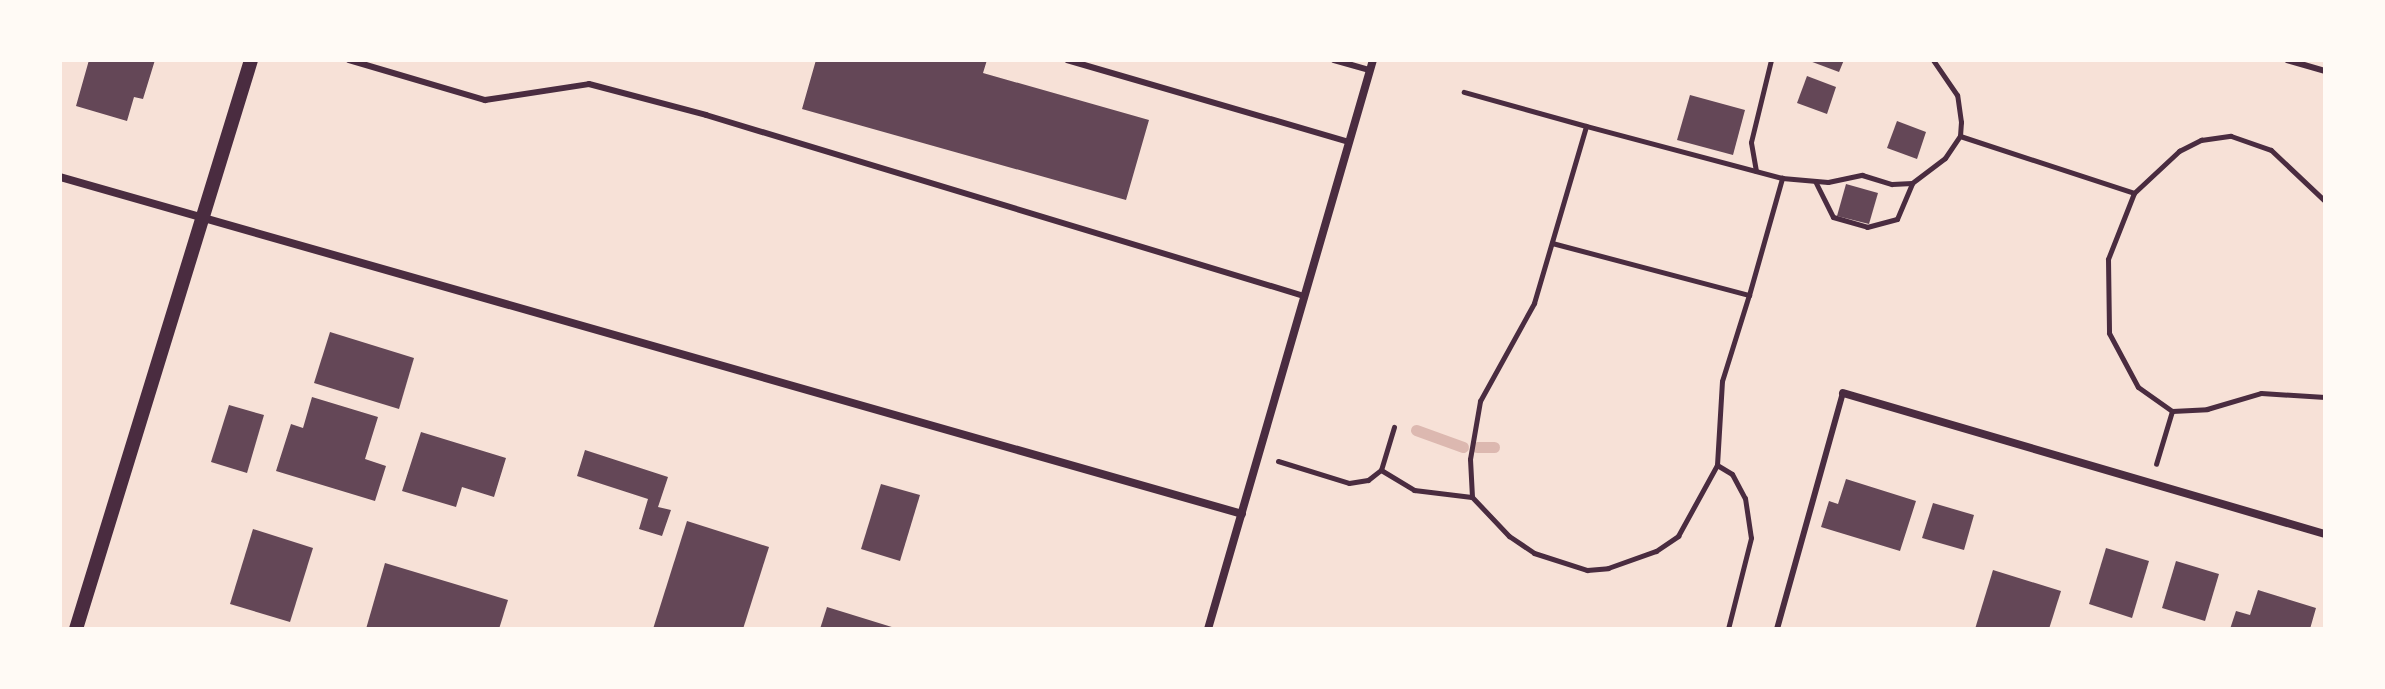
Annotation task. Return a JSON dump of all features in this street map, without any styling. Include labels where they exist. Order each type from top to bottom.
[{"type":"street","points":[[76,629],[251,60]]},
{"type":"street","points":[[1208,629],[1373,60]]},
{"type":"street","points":[[60,177],[203,221],[1242,514]]},
{"type":"street","points":[[1843,393],[2325,534]]},
{"type":"lane","points":[[349,60],[485,100],[589,84],[706,115],[1304,296]]},
{"type":"lane","points":[[1067,60],[1349,142]]},
{"type":"lane","points":[[1334,60],[1370,70]]},
{"type":"lane","points":[[2287,60],[2325,71]]},
{"type":"lane","points":[[1777,629],[1843,393]]},
{"type":"path","points":[[1756,171],[1751,142],[1771,60]]},
{"type":"path","points":[[1815,180],[1833,217],[1867,227],[1897,219],[1912,183],[1945,158],[1960,136],[1957,95],[1933,60]]},
{"type":"path","points":[[1464,92],[1782,178],[1815,180],[1862,175],[1892,184],[1912,183]]},
{"type":"path","points":[[1472,497],[1470,459],[1480,401],[1524,327],[1586,126]]},
{"type":"path","points":[[1960,136],[2134,193]]},
{"type":"path","points":[[2325,201],[2271,150],[2231,136],[2201,140],[2179,151],[2134,193],[2108,259],[2109,333],[2138,387],[2172,411],[2207,409],[2261,393],[2325,397]]},
{"type":"path","points":[[1381,470],[1414,490],[1472,497],[1509,536],[1534,553],[1587,570],[1608,568],[1656,551],[1678,536],[1717,465],[1722,381],[1782,178]]},
{"type":"path","points":[[1552,243],[1749,295]]},
{"type":"path","points":[[2150,484],[2172,411]]},
{"type":"path","points":[[1381,470],[1394,427]]},
{"type":"path","points":[[1258,455],[1349,483],[1381,470]]},
{"type":"path","points":[[1717,465],[1732,474],[1745,498],[1751,538],[1728,629]]},
{"type":"building","points":[[89,60],[155,60],[143,99],[134,97],[127,121],[76,106]]},
{"type":"building","points":[[816,60],[987,60],[983,73],[1149,120],[1126,200],[802,109]]},
{"type":"building","points":[[1807,60],[1844,60],[1839,72]]},
{"type":"building","points":[[1807,76],[1836,87],[1827,114],[1797,103]]},
{"type":"building","points":[[1690,95],[1745,110],[1733,155],[1677,140]]},
{"type":"building","points":[[1897,121],[1926,132],[1917,159],[1887,148]]},
{"type":"building","points":[[1846,184],[1878,193],[1869,224],[1837,216]]},
{"type":"building","points":[[330,332],[414,358],[399,409],[314,383]]},
{"type":"building","points":[[312,397],[378,417],[365,459],[386,466],[375,501],[276,471],[291,424],[303,428]]},
{"type":"building","points":[[229,405],[264,415],[247,473],[211,462]]},
{"type":"building","points":[[421,432],[506,458],[494,497],[462,487],[456,507],[402,491]]},
{"type":"building","points":[[585,450],[668,477],[658,507],[671,510],[662,536],[639,529],[648,499],[577,476]]},
{"type":"building","points":[[1846,479],[1916,501],[1900,551],[1821,527],[1829,501],[1838,504]]},
{"type":"building","points":[[881,484],[920,495],[900,561],[861,549]]},
{"type":"building","points":[[1933,503],[1974,515],[1964,550],[1922,538]]},
{"type":"building","points":[[687,521],[769,547],[743,629],[653,629]]},
{"type":"building","points":[[253,529],[313,548],[290,622],[230,604]]},
{"type":"building","points":[[2106,548],[2149,561],[2132,618],[2089,604]]},
{"type":"building","points":[[2176,561],[2219,574],[2205,621],[2162,608]]},
{"type":"building","points":[[385,563],[508,600],[499,629],[366,629]]},
{"type":"building","points":[[1993,570],[2061,591],[2049,629],[1975,629]]},
{"type":"building","points":[[2258,590],[2316,608],[2310,629],[2230,629],[2236,611],[2250,615]]},
{"type":"building","points":[[827,607],[895,628],[895,629],[820,629]]},
{"type":"waterway","points":[[1416,430],[1463,447]]},
{"type":"waterway","points":[[1477,447],[1494,447]]}]
